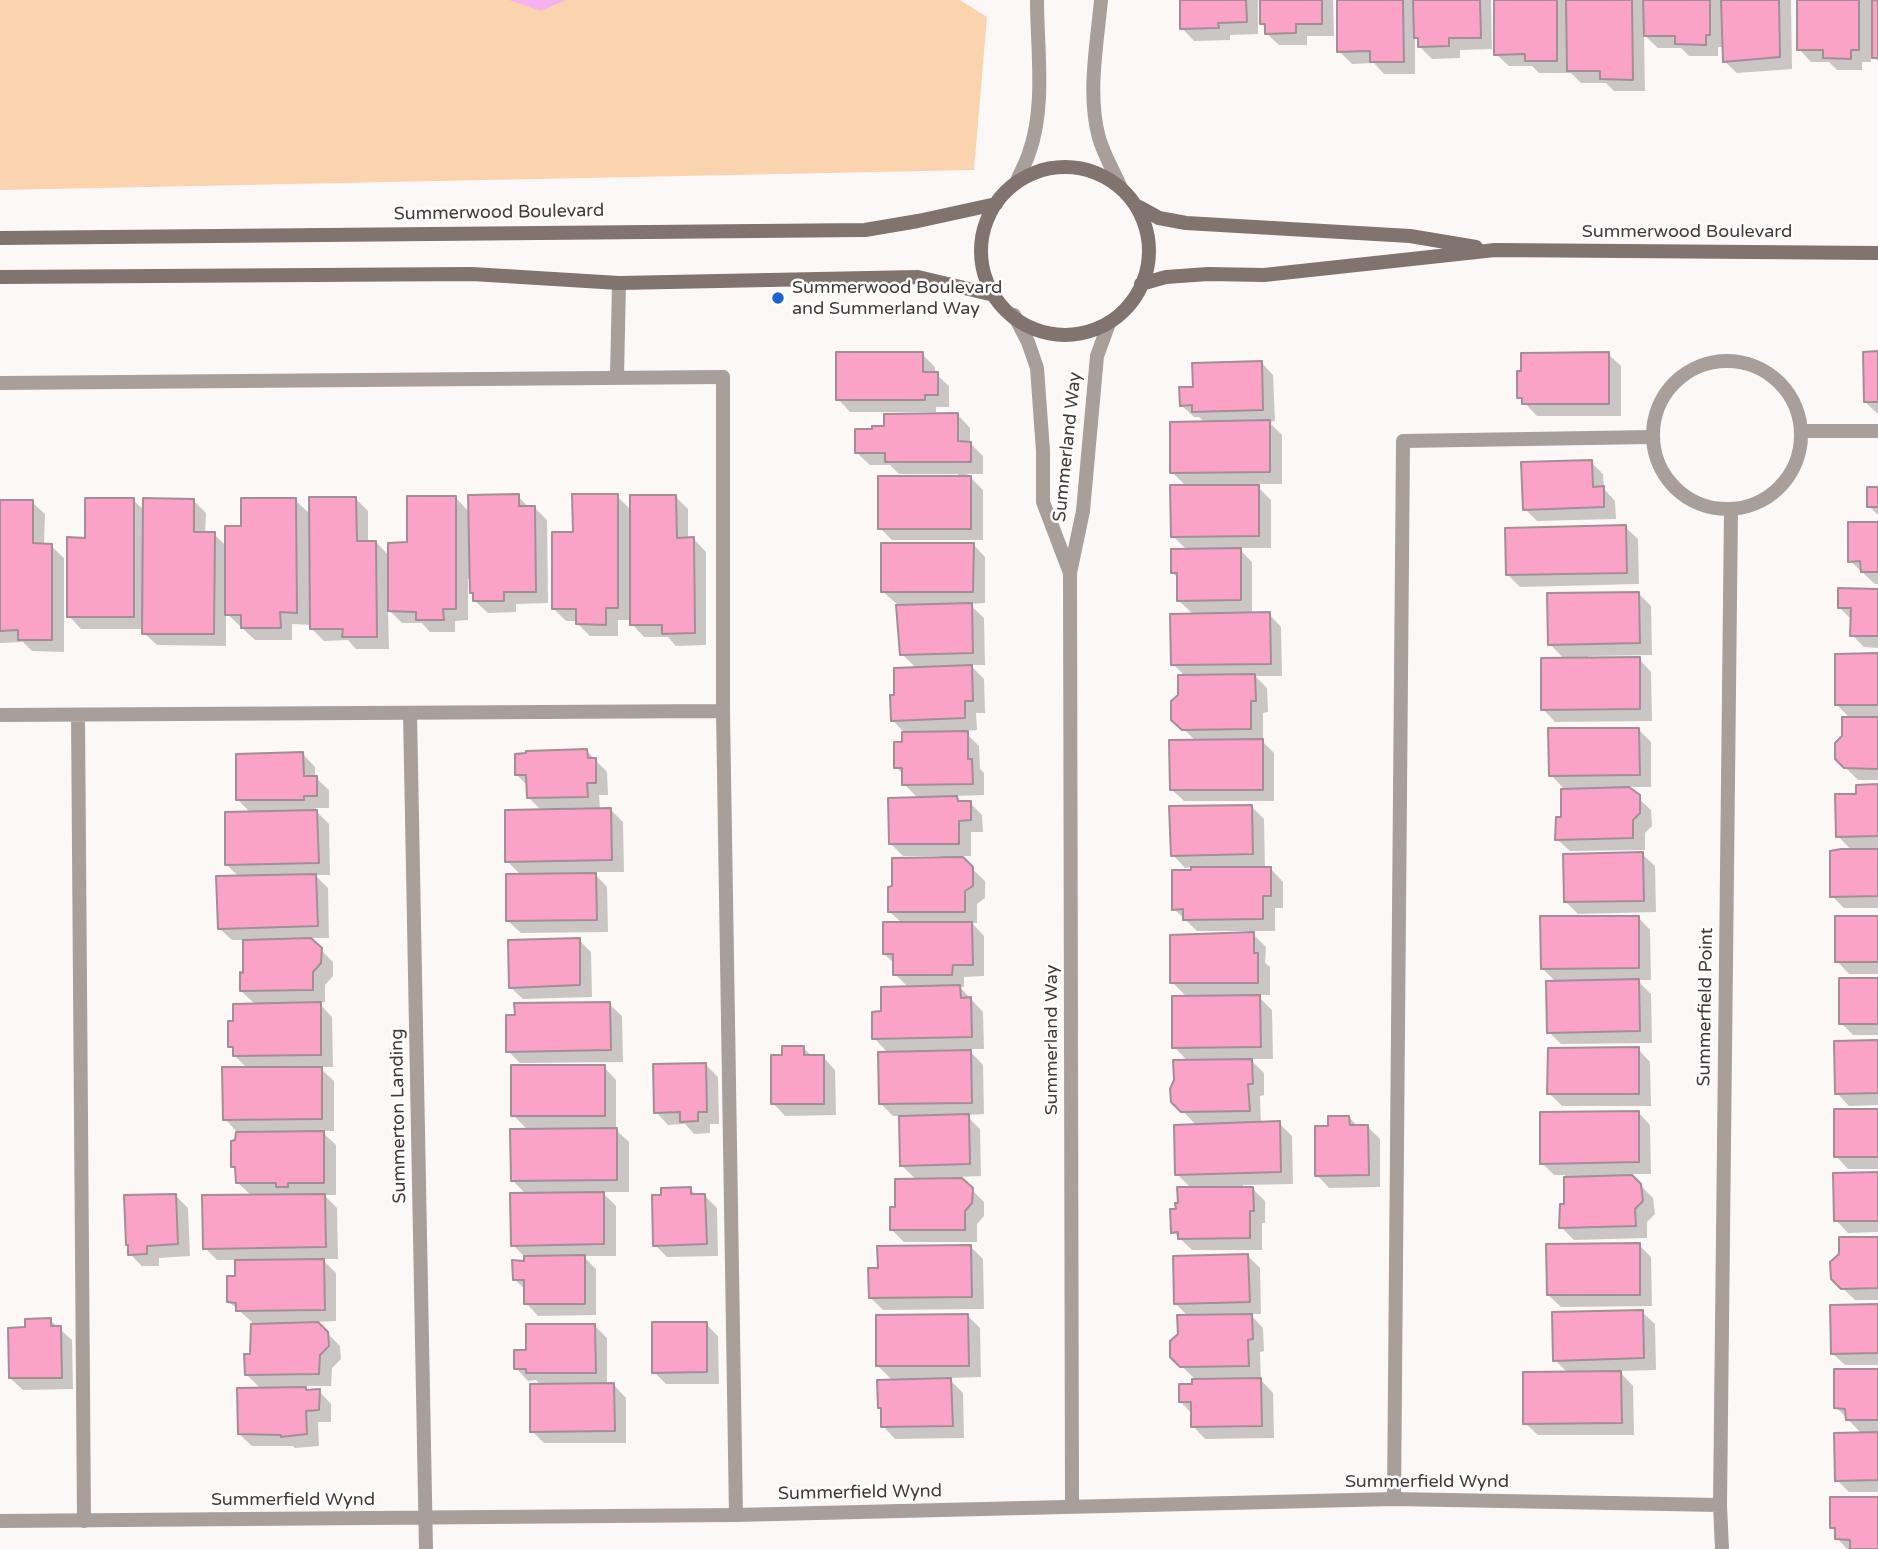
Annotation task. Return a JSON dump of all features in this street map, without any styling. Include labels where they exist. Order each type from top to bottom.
[{"type":"street","points":[[1016,183],[1030,152],[1039,97],[1037,0]]},
{"type":"street","points":[[1101,0],[1094,82],[1096,116],[1099,139],[1121,188]]},
{"type":"street","points":[[1055,166],[1075,166],[1094,172],[1121,188],[1139,208],[1151,244],[1148,271],[1130,307],[1108,326],[1082,335],[1046,335],[1014,315],[994,295],[980,267],[981,237],[996,204],[1016,183],[1055,166]]},
{"type":"street","name":"Summerwood Boulevard","points":[[0,238],[864,230],[918,222],[996,204]]},
{"type":"street","name":"Summerwood Boulevard","points":[[1139,208],[1159,218],[1186,223],[1410,236],[1495,250]]},
{"type":"street","name":"Summerwood Boulevard","points":[[1141,284],[1166,277],[1208,274],[1264,275],[1495,250],[1878,253]]},
{"type":"street","points":[[0,277],[472,274],[619,283],[918,277],[994,295]]},
{"type":"street","points":[[617,377],[619,283]]},
{"type":"street","name":"Summerland Way","points":[[1014,315],[1037,368],[1044,451],[1043,502],[1070,573]]},
{"type":"street","name":"Summerland Way","points":[[1072,1507],[1070,573],[1083,511],[1097,356],[1108,326]]},
{"type":"street","points":[[1724,360],[1747,363],[1769,373],[1786,389],[1797,409],[1802,431],[1800,455],[1790,476],[1774,493],[1754,505],[1731,509],[1708,507],[1686,497],[1677,489],[1657,460],[1653,437],[1655,415],[1665,393],[1681,377],[1701,365],[1724,360]]},
{"type":"street","points":[[0,383],[723,377],[723,711],[736,1516]]},
{"type":"street","points":[[1802,431],[1878,431]]},
{"type":"street","points":[[1394,1499],[1403,441],[1653,437]]},
{"type":"street","name":"Summerfield Point","points":[[1722,1549],[1720,1504],[1731,509]]},
{"type":"street","points":[[0,715],[723,711]]},
{"type":"street","name":"Summerton Landing","points":[[410,713],[426,1549]]},
{"type":"street","points":[[78,715],[84,1521]]},
{"type":"street","name":"Summerfield Wynd","points":[[0,1521],[736,1516],[1394,1499],[1720,1504]]},
{"type":"shaded area","points":[[0,0],[960,0],[987,17],[974,170],[0,190]]},
{"type":"shaded area","points":[[509,0],[566,0],[541,11]]},
{"type":"building","points":[[1180,0],[1246,0],[1247,22],[1218,23],[1219,28],[1180,29]]},
{"type":"building","points":[[1260,0],[1322,0],[1322,24],[1296,24],[1296,33],[1265,34],[1265,24],[1260,24]]},
{"type":"building","points":[[1337,0],[1403,0],[1404,62],[1370,62],[1370,51],[1337,52]]},
{"type":"building","points":[[1413,0],[1480,0],[1481,38],[1449,38],[1449,46],[1418,47],[1418,38],[1414,38]]},
{"type":"building","points":[[1494,0],[1557,0],[1557,61],[1525,61],[1525,54],[1494,55]]},
{"type":"building","points":[[1566,0],[1632,0],[1633,80],[1600,79],[1600,71],[1567,71]]},
{"type":"building","points":[[1643,0],[1710,0],[1710,35],[1706,35],[1706,45],[1675,44],[1675,36],[1644,36]]},
{"type":"building","points":[[1721,0],[1779,0],[1780,57],[1723,62]]},
{"type":"building","points":[[1797,0],[1859,0],[1859,50],[1851,50],[1851,59],[1823,58],[1823,50],[1797,50]]},
{"type":"building","points":[[1872,0],[1878,0],[1878,58],[1872,58]]},
{"type":"building","points":[[1878,351],[1878,402],[1864,402],[1863,352]]},
{"type":"building","points":[[836,352],[923,352],[923,372],[938,372],[938,395],[925,395],[925,400],[836,400]]},
{"type":"building","points":[[1609,352],[1609,404],[1522,404],[1522,398],[1517,398],[1517,371],[1521,371],[1521,353]]},
{"type":"building","points":[[1262,361],[1263,410],[1192,412],[1192,405],[1180,406],[1179,387],[1193,387],[1192,363]]},
{"type":"building","points":[[958,413],[958,441],[971,442],[971,462],[885,462],[885,453],[855,453],[855,429],[884,426],[884,414]]},
{"type":"building","points":[[1270,420],[1270,472],[1170,473],[1170,422]]},
{"type":"building","points":[[1592,460],[1593,487],[1604,486],[1604,507],[1523,510],[1521,462]]},
{"type":"building","points":[[878,476],[971,476],[971,529],[878,529]]},
{"type":"building","points":[[1170,485],[1259,485],[1259,536],[1171,537]]},
{"type":"building","points":[[1867,487],[1878,487],[1878,507],[1867,507]]},
{"type":"building","points":[[519,494],[519,506],[535,506],[536,592],[504,592],[504,601],[473,601],[473,593],[470,593],[468,495]]},
{"type":"building","points":[[572,494],[618,494],[618,608],[606,608],[606,625],[576,624],[576,609],[552,609],[552,532],[573,532]]},
{"type":"building","points":[[630,495],[676,495],[677,538],[694,537],[695,633],[662,634],[662,625],[630,625]]},
{"type":"building","points":[[407,496],[456,496],[456,609],[443,609],[444,620],[416,620],[416,612],[388,611],[388,543],[407,542]]},
{"type":"building","points":[[309,497],[356,497],[357,541],[376,541],[377,637],[342,637],[343,629],[310,629]]},
{"type":"building","points":[[85,498],[134,498],[134,617],[67,617],[67,537],[85,538]]},
{"type":"building","points":[[143,498],[194,499],[194,532],[215,532],[214,634],[142,634]]},
{"type":"building","points":[[241,498],[296,498],[297,613],[280,612],[281,628],[241,628],[241,615],[225,615],[225,526],[241,526]]},
{"type":"building","points":[[0,500],[33,500],[33,543],[52,544],[52,640],[18,640],[18,630],[0,631]]},
{"type":"building","points":[[1848,522],[1878,522],[1878,572],[1861,572],[1860,561],[1848,562]]},
{"type":"building","points":[[1626,525],[1627,573],[1506,575],[1505,528]]},
{"type":"building","points":[[881,543],[974,543],[973,592],[881,592]]},
{"type":"building","points":[[1241,548],[1241,600],[1177,601],[1177,573],[1171,573],[1171,549]]},
{"type":"building","points":[[1838,588],[1878,589],[1878,636],[1850,636],[1851,608],[1838,608]]},
{"type":"building","points":[[1639,592],[1640,643],[1548,645],[1547,593]]},
{"type":"building","points":[[972,603],[973,653],[900,655],[896,605]]},
{"type":"building","points":[[1270,612],[1271,664],[1171,665],[1170,614]]},
{"type":"building","points":[[1878,653],[1878,705],[1835,705],[1835,654]]},
{"type":"building","points":[[1640,657],[1640,709],[1541,710],[1541,658]]},
{"type":"building","points":[[972,665],[973,701],[965,701],[965,718],[891,721],[890,695],[894,695],[894,668]]},
{"type":"building","points":[[1255,674],[1256,701],[1251,701],[1251,729],[1182,730],[1171,720],[1171,701],[1178,695],[1178,675]]},
{"type":"building","points":[[1842,717],[1878,717],[1878,769],[1844,768],[1835,759],[1835,743],[1842,736]]},
{"type":"building","points":[[1548,728],[1639,728],[1640,775],[1549,776]]},
{"type":"building","points":[[968,731],[968,759],[972,759],[973,784],[902,785],[902,768],[894,768],[894,742],[902,742],[902,732]]},
{"type":"building","points":[[1263,739],[1263,790],[1170,790],[1169,740]]},
{"type":"building","points":[[587,749],[588,758],[596,758],[596,783],[587,783],[588,797],[527,798],[526,775],[515,775],[515,754],[526,751]]},
{"type":"building","points":[[303,752],[304,776],[317,776],[317,796],[304,796],[304,800],[236,800],[236,754]]},
{"type":"building","points":[[1878,784],[1878,836],[1836,837],[1835,794],[1856,794],[1856,785]]},
{"type":"building","points":[[1629,787],[1640,795],[1640,813],[1633,820],[1633,838],[1555,840],[1556,817],[1561,817],[1561,789]]},
{"type":"building","points":[[957,796],[958,801],[971,801],[971,820],[959,821],[959,844],[889,844],[888,798]]},
{"type":"building","points":[[1252,805],[1253,854],[1171,856],[1169,806]]},
{"type":"building","points":[[611,808],[612,860],[505,862],[505,810]]},
{"type":"building","points":[[317,810],[319,863],[225,865],[225,812]]},
{"type":"building","points":[[1878,849],[1878,896],[1830,897],[1830,851]]},
{"type":"building","points":[[1643,852],[1644,901],[1564,902],[1563,854]]},
{"type":"building","points":[[963,857],[973,867],[973,886],[965,891],[965,912],[888,912],[892,858]]},
{"type":"building","points":[[1191,867],[1271,867],[1271,896],[1263,896],[1263,919],[1183,920],[1183,909],[1172,910],[1172,870],[1191,870]]},
{"type":"building","points":[[596,873],[597,920],[506,921],[506,874]]},
{"type":"building","points":[[316,874],[318,926],[218,929],[216,876]]},
{"type":"building","points":[[1540,916],[1639,916],[1639,968],[1541,969]]},
{"type":"building","points":[[1835,916],[1878,916],[1878,962],[1835,962]]},
{"type":"building","points":[[883,922],[972,922],[973,965],[953,965],[952,975],[893,975],[893,954],[883,954]]},
{"type":"building","points":[[1254,932],[1254,953],[1258,953],[1258,983],[1170,983],[1170,935]]},
{"type":"building","points":[[311,938],[322,948],[321,963],[313,972],[313,990],[240,991],[243,940]]},
{"type":"building","points":[[580,938],[580,985],[509,988],[508,940]]},
{"type":"building","points":[[1839,978],[1878,978],[1878,1024],[1839,1024]]},
{"type":"building","points":[[1639,979],[1640,1031],[1547,1033],[1546,981]]},
{"type":"building","points":[[960,985],[961,998],[971,997],[972,1037],[872,1039],[872,1012],[881,1011],[881,987]]},
{"type":"building","points":[[1260,995],[1261,1047],[1172,1048],[1172,996]]},
{"type":"building","points":[[321,1002],[321,1055],[233,1056],[233,1047],[228,1047],[228,1021],[233,1021],[233,1004]]},
{"type":"building","points":[[610,1002],[611,1050],[506,1052],[506,1015],[515,1015],[514,1003]]},
{"type":"building","points":[[1878,1040],[1878,1093],[1835,1094],[1834,1041]]},
{"type":"building","points":[[782,1046],[804,1046],[804,1055],[824,1055],[824,1104],[771,1104],[771,1055],[782,1055]]},
{"type":"building","points":[[1639,1047],[1639,1094],[1547,1094],[1548,1048]]},
{"type":"building","points":[[971,1050],[972,1103],[879,1104],[878,1052]]},
{"type":"building","points":[[1252,1059],[1253,1084],[1248,1084],[1250,1111],[1181,1112],[1171,1102],[1173,1060]]},
{"type":"building","points":[[706,1063],[707,1112],[698,1112],[698,1121],[680,1122],[680,1112],[654,1113],[653,1064]]},
{"type":"building","points":[[511,1065],[605,1065],[605,1116],[511,1116]]},
{"type":"building","points":[[222,1067],[322,1067],[322,1119],[223,1120]]},
{"type":"building","points":[[1834,1109],[1878,1109],[1878,1157],[1834,1157]]},
{"type":"building","points":[[1639,1111],[1639,1162],[1540,1164],[1540,1112]]},
{"type":"building","points":[[969,1114],[970,1164],[900,1166],[899,1116]]},
{"type":"building","points":[[1328,1116],[1349,1116],[1350,1125],[1368,1125],[1369,1175],[1315,1176],[1315,1126],[1328,1126]]},
{"type":"building","points":[[1280,1121],[1281,1172],[1175,1175],[1174,1125]]},
{"type":"building","points":[[617,1128],[617,1180],[511,1181],[510,1129]]},
{"type":"building","points":[[324,1131],[324,1183],[288,1183],[288,1187],[276,1187],[276,1183],[236,1183],[235,1167],[231,1167],[231,1141],[235,1140],[236,1132]]},
{"type":"building","points":[[1878,1172],[1878,1221],[1834,1221],[1833,1173]]},
{"type":"building","points":[[1632,1175],[1641,1184],[1643,1201],[1635,1209],[1636,1226],[1559,1228],[1560,1204],[1564,1204],[1564,1177]]},
{"type":"building","points":[[962,1178],[973,1188],[972,1203],[965,1211],[965,1230],[890,1230],[890,1207],[895,1207],[895,1179]]},
{"type":"building","points":[[691,1187],[691,1194],[705,1194],[707,1244],[653,1246],[652,1195],[661,1195],[661,1188]]},
{"type":"building","points":[[1177,1187],[1253,1187],[1254,1211],[1250,1211],[1250,1238],[1178,1239],[1178,1232],[1171,1233],[1170,1209],[1176,1209],[1175,1203],[1178,1203]]},
{"type":"building","points":[[604,1192],[604,1244],[511,1246],[510,1193]]},
{"type":"building","points":[[176,1194],[178,1244],[147,1246],[147,1254],[128,1255],[124,1195]]},
{"type":"building","points":[[325,1194],[326,1247],[203,1249],[202,1195]]},
{"type":"building","points":[[1839,1237],[1878,1237],[1878,1288],[1841,1289],[1831,1279],[1830,1262],[1839,1254]]},
{"type":"building","points":[[1640,1243],[1640,1295],[1547,1295],[1546,1244]]},
{"type":"building","points":[[971,1245],[972,1297],[869,1298],[868,1268],[878,1268],[877,1246]]},
{"type":"building","points":[[1248,1254],[1250,1302],[1174,1304],[1173,1256]]},
{"type":"building","points":[[585,1255],[585,1304],[524,1304],[524,1280],[513,1280],[512,1260],[524,1261],[524,1256]]},
{"type":"building","points":[[324,1259],[325,1310],[236,1311],[236,1303],[227,1302],[227,1276],[235,1276],[235,1260]]},
{"type":"building","points":[[1878,1304],[1878,1353],[1831,1354],[1830,1305]]},
{"type":"building","points":[[1643,1310],[1644,1358],[1553,1361],[1552,1312]]},
{"type":"building","points":[[968,1314],[969,1366],[876,1366],[876,1315]]},
{"type":"building","points":[[1252,1314],[1253,1339],[1248,1340],[1249,1366],[1180,1367],[1170,1357],[1170,1341],[1178,1334],[1177,1315]]},
{"type":"building","points":[[51,1318],[51,1326],[61,1326],[62,1378],[9,1378],[8,1328],[25,1327],[25,1319]]},
{"type":"building","points":[[318,1322],[328,1332],[329,1346],[320,1355],[319,1374],[245,1375],[244,1354],[250,1354],[251,1324]]},
{"type":"building","points":[[652,1322],[707,1322],[707,1372],[652,1373]]},
{"type":"building","points":[[526,1324],[595,1324],[596,1373],[526,1373],[526,1369],[514,1369],[514,1350],[526,1350]]},
{"type":"building","points":[[1834,1369],[1878,1369],[1878,1420],[1846,1420],[1845,1409],[1834,1408]]},
{"type":"building","points":[[1621,1371],[1622,1423],[1523,1424],[1523,1372]]},
{"type":"building","points":[[951,1378],[953,1426],[881,1427],[877,1380]]},
{"type":"building","points":[[1261,1378],[1262,1426],[1191,1427],[1191,1402],[1179,1402],[1179,1384],[1192,1384],[1192,1379]]},
{"type":"building","points":[[614,1383],[615,1431],[530,1432],[530,1384]]},
{"type":"building","points":[[306,1387],[306,1390],[320,1389],[319,1410],[306,1411],[307,1434],[281,1437],[238,1434],[237,1388]]},
{"type":"building","points":[[1878,1432],[1878,1480],[1835,1481],[1834,1433]]},
{"type":"building","points":[[1830,1497],[1878,1497],[1878,1549],[1850,1549],[1850,1540],[1835,1539],[1835,1528],[1830,1528]]},
{"type":"place","name":"Summerwood Boulevard and Summerland Way","points":[[778,298]]}]
